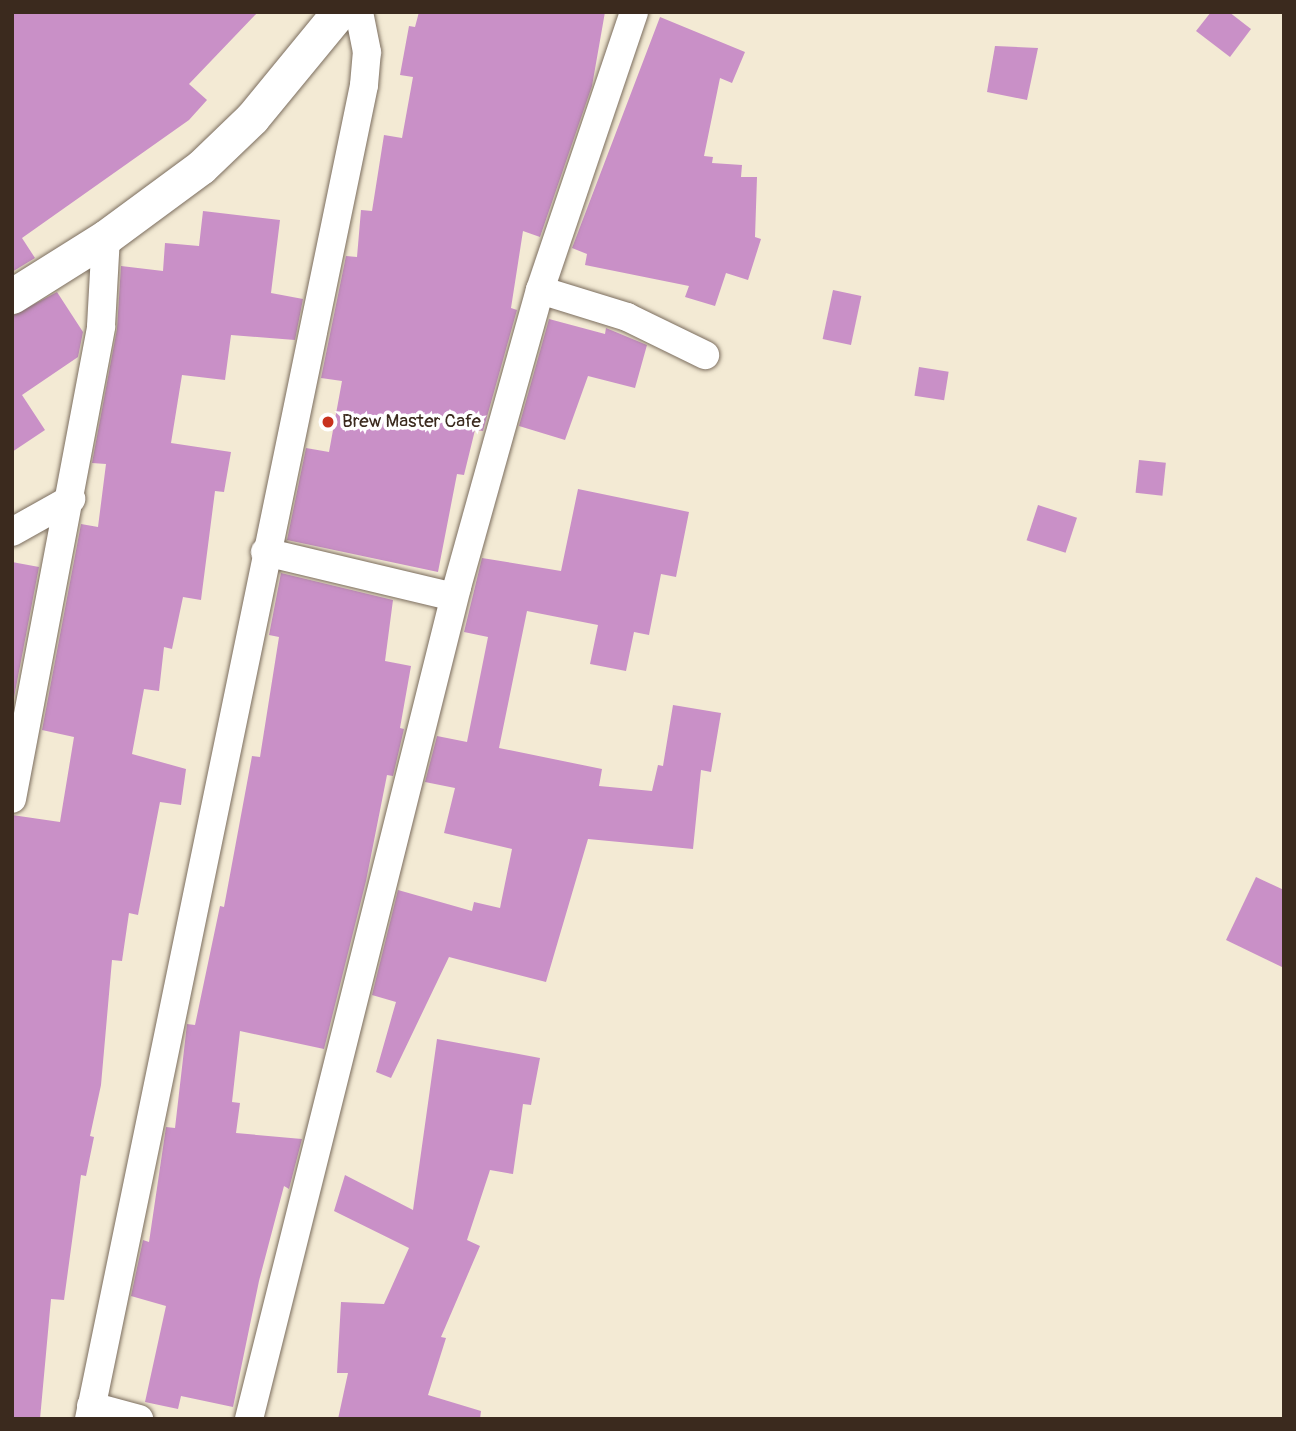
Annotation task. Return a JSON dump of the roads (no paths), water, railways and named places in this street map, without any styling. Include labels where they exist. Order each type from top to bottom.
[{"type":"street","points":[[12,296],[106,237],[201,167],[252,118],[339,12]]},
{"type":"street","points":[[139,1419],[90,1412],[265,552],[364,85],[367,52],[359,12]]},
{"type":"street","points":[[249,1419],[454,597],[540,290],[634,12]]},
{"type":"street","points":[[12,799],[71,499],[101,326],[106,237]]},
{"type":"street","points":[[540,290],[627,317],[705,355]]},
{"type":"street","points":[[12,532],[71,499]]},
{"type":"street","points":[[265,552],[454,597]]},
{"type":"place","name":"Brew Master Cafe","points":[[328,422]]}]
